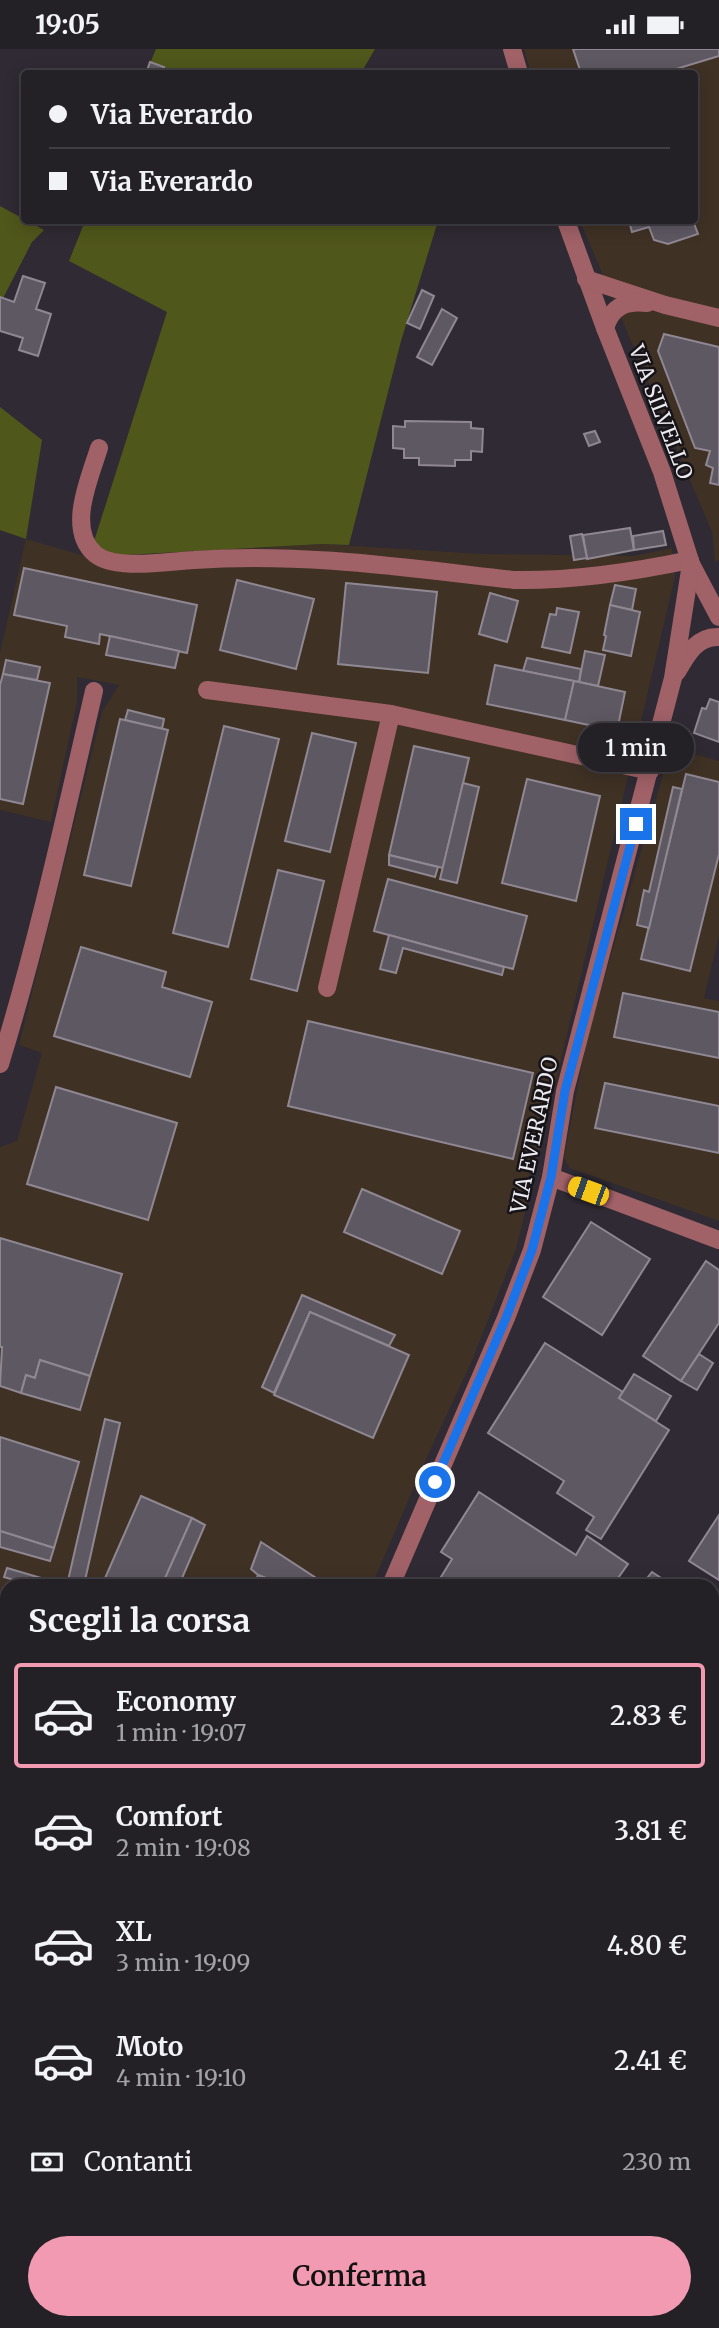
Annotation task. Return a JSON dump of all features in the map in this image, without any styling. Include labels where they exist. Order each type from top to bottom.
[{"type":"street","points":[[512,49],[518,70]]},
{"type":"street","name":"VIA SILVELLO","points":[[567,224],[662,473],[691,562],[719,617]]},
{"type":"street","points":[[586,279],[665,305],[719,318]]},
{"type":"street","points":[[605,328],[611,314],[624,303],[665,305]]},
{"type":"street","points":[[99,448],[82,506],[82,527],[84,542],[105,561],[120,563],[269,558],[332,561],[541,581],[691,562]]},
{"type":"street","name":"VIA EVERARDO","points":[[394,1579],[506,1318],[532,1250],[551,1177],[565,1091],[673,678],[691,562]]},
{"type":"street","name":"VIA EVERARDO","points":[[673,678],[687,654],[700,641],[719,637]]},
{"type":"street","points":[[207,690],[391,714],[650,771]]},
{"type":"street","points":[[0,1064],[17,1010],[52,874],[94,691]]},
{"type":"street","points":[[327,988],[391,714]]},
{"type":"street","points":[[551,1177],[719,1240]]},
{"type":"shaded area","points":[[524,49],[719,49],[719,560],[715,562],[712,532],[581,224],[698,224],[698,70],[530,70]]},
{"type":"shaded area","points":[[26,539],[92,558],[322,544],[482,554],[634,556],[672,548],[675,577],[534,1174],[528,1176],[527,1205],[516,1249],[471,1363],[375,1579],[0,1579],[0,1147],[17,1141],[42,1053],[19,1045],[102,712],[119,685],[77,677],[77,702],[51,822],[0,810],[0,653]]},
{"type":"shaded area","points":[[671,747],[719,761],[719,936],[704,998],[719,1001],[719,1221],[570,1168],[564,1158],[587,1039]]},
{"type":"green space","points":[[156,49],[375,49],[363,70],[147,70]]},
{"type":"green space","points":[[0,206],[21,217],[21,224],[33,224],[44,230],[32,242],[0,304]]},
{"type":"green space","points":[[84,224],[437,224],[401,341],[349,545],[322,544],[89,557],[167,312],[69,261]]},
{"type":"green space","points":[[0,407],[42,440],[26,539],[0,530]]},
{"type":"building","points":[[573,49],[719,49],[719,56],[673,70],[580,70]]},
{"type":"building","points":[[150,62],[164,67],[162,70],[147,70]]},
{"type":"building","points":[[630,224],[694,224],[698,234],[668,244],[654,240],[649,227],[632,232]]},
{"type":"building","points":[[23,276],[45,283],[36,309],[51,314],[38,356],[19,350],[23,338],[0,331],[0,297],[14,302]]},
{"type":"building","points":[[422,290],[434,296],[420,329],[407,323]]},
{"type":"building","points":[[442,309],[457,318],[432,365],[417,357]]},
{"type":"building","points":[[664,334],[719,347],[719,485],[710,483],[713,468],[706,465],[710,451],[695,448],[658,351]]},
{"type":"building","points":[[405,421],[471,422],[471,428],[483,429],[482,452],[471,451],[471,460],[455,460],[455,466],[419,465],[419,458],[404,458],[404,449],[393,448],[393,426],[405,427]]},
{"type":"building","points":[[595,431],[600,442],[589,446],[584,434]]},
{"type":"building","points":[[630,528],[634,550],[587,559],[583,535]]},
{"type":"building","points":[[663,531],[666,545],[634,550],[633,536]]},
{"type":"building","points":[[582,534],[587,558],[574,560],[570,536]]},
{"type":"building","points":[[24,568],[197,605],[187,653],[100,634],[99,644],[65,637],[67,626],[14,615]]},
{"type":"building","points":[[237,580],[314,599],[296,669],[220,650]]},
{"type":"building","points":[[346,583],[437,592],[428,673],[338,664]]},
{"type":"building","points":[[615,585],[636,589],[632,610],[610,605]]},
{"type":"building","points":[[490,593],[518,601],[507,642],[479,634]]},
{"type":"building","points":[[610,605],[640,612],[631,656],[603,650]]},
{"type":"building","points":[[557,608],[579,612],[570,653],[542,647],[550,614],[556,615]]},
{"type":"building","points":[[110,636],[179,651],[175,668],[106,655]]},
{"type":"building","points":[[585,651],[605,655],[598,686],[579,682]]},
{"type":"building","points":[[527,658],[581,669],[579,682],[523,671]]},
{"type":"building","points":[[6,660],[40,667],[37,680],[3,674]]},
{"type":"building","points":[[495,665],[574,681],[565,720],[487,704]]},
{"type":"building","points":[[3,674],[50,683],[23,804],[0,799],[0,685]]},
{"type":"building","points":[[574,681],[625,692],[617,731],[565,720]]},
{"type":"building","points":[[710,699],[719,702],[719,742],[694,733],[702,708],[706,709]]},
{"type":"building","points":[[128,710],[164,719],[162,729],[125,720]]},
{"type":"building","points":[[120,719],[168,730],[131,886],[84,875]]},
{"type":"building","points":[[224,726],[279,739],[228,947],[173,933]]},
{"type":"building","points":[[312,733],[356,743],[330,852],[285,841]]},
{"type":"building","points":[[414,746],[469,758],[443,868],[389,855]]},
{"type":"building","points":[[686,774],[719,782],[719,854],[690,971],[641,959]]},
{"type":"building","points":[[527,779],[600,796],[576,901],[502,883]]},
{"type":"building","points":[[463,783],[479,787],[457,883],[440,879]]},
{"type":"building","points":[[673,787],[682,789],[649,928],[637,925],[644,890],[649,892]]},
{"type":"building","points":[[389,855],[438,867],[435,877],[389,865]]},
{"type":"building","points":[[278,870],[324,881],[297,991],[251,979]]},
{"type":"building","points":[[388,879],[527,916],[513,969],[374,931]]},
{"type":"building","points":[[389,935],[504,967],[502,975],[403,948],[396,973],[380,969]]},
{"type":"building","points":[[81,947],[166,972],[162,987],[212,1002],[190,1077],[54,1036]]},
{"type":"building","points":[[623,993],[719,1012],[719,1058],[614,1037]]},
{"type":"building","points":[[308,1021],[533,1073],[513,1159],[288,1106]]},
{"type":"building","points":[[605,1083],[719,1106],[719,1153],[595,1128]]},
{"type":"building","points":[[56,1087],[177,1123],[148,1220],[27,1184]]},
{"type":"building","points":[[362,1189],[460,1231],[442,1274],[344,1232]]},
{"type":"building","points":[[591,1222],[650,1259],[602,1335],[543,1297]]},
{"type":"building","points":[[0,1238],[122,1274],[90,1376],[40,1360],[35,1378],[26,1375],[21,1393],[0,1386]]},
{"type":"building","points":[[706,1261],[719,1270],[719,1323],[681,1381],[643,1356]]},
{"type":"building","points":[[302,1295],[395,1335],[389,1346],[310,1312],[274,1393],[262,1387]]},
{"type":"building","points":[[310,1312],[409,1355],[373,1438],[274,1395]]},
{"type":"building","points":[[545,1343],[623,1392],[619,1398],[669,1430],[601,1539],[586,1530],[594,1517],[557,1493],[564,1481],[488,1433]]},
{"type":"building","points":[[699,1354],[713,1363],[697,1390],[681,1381]]},
{"type":"building","points":[[40,1360],[90,1376],[80,1410],[21,1393],[26,1375],[35,1378]]},
{"type":"building","points":[[634,1374],[671,1396],[656,1421],[619,1398]]},
{"type":"building","points":[[105,1419],[120,1423],[85,1579],[68,1579]]},
{"type":"building","points":[[0,1437],[79,1462],[54,1548],[0,1531]]},
{"type":"building","points":[[479,1492],[576,1555],[587,1536],[628,1564],[617,1579],[440,1579],[452,1559],[441,1552]]},
{"type":"building","points":[[141,1496],[192,1518],[165,1579],[105,1579]]},
{"type":"building","points":[[719,1515],[719,1579],[689,1561]]},
{"type":"building","points":[[192,1518],[205,1525],[182,1579],[165,1579]]},
{"type":"building","points":[[0,1531],[54,1548],[50,1561],[0,1547]]},
{"type":"building","points":[[261,1542],[316,1578],[268,1579],[251,1569]]},
{"type":"building","points":[[7,1568],[45,1579],[11,1579],[4,1577]]},
{"type":"building","points":[[652,1572],[663,1579],[646,1579]]},
{"type":"route","points":[[435,1482],[506,1318],[532,1250],[551,1177],[565,1091],[636,824]]}]
